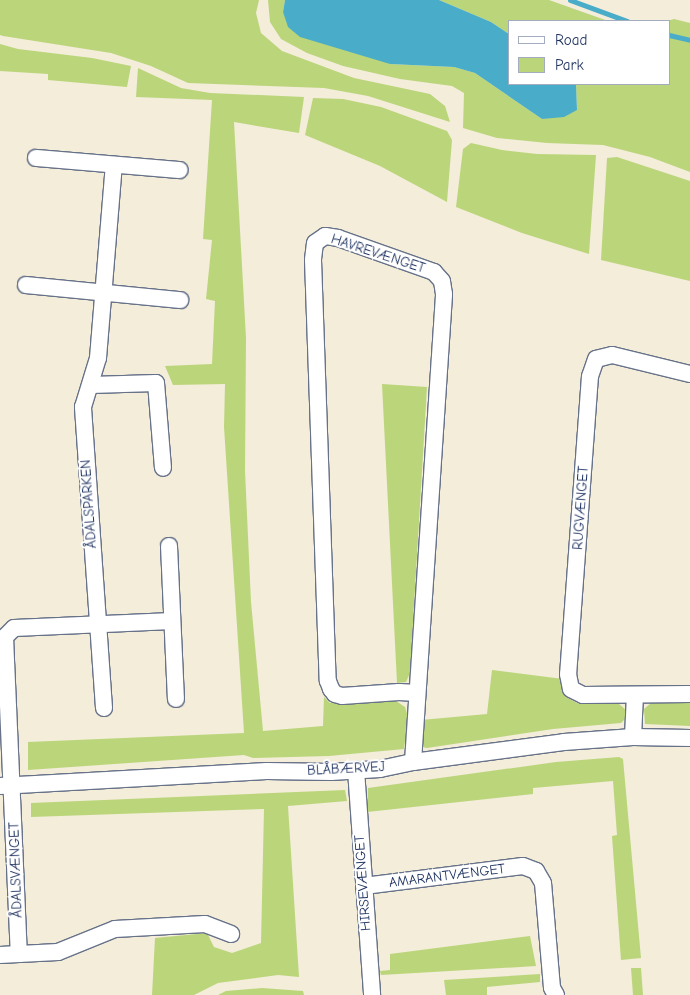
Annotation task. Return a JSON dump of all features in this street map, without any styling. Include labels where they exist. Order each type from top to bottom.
[{"type":"street","points":[[36,158],[179,170]]},
{"type":"street","name":"ÅDALSPARKEN","points":[[104,708],[83,407],[98,358],[114,165]]},
{"type":"street","name":"HAVREVÆNGET","points":[[413,762],[444,294],[442,281],[434,272],[338,238],[325,236],[315,243],[313,260],[328,681],[330,690],[342,696],[399,692],[417,693]]},
{"type":"street","points":[[26,285],[180,300]]},
{"type":"street","name":"RUGVÆNGET","points":[[690,374],[612,355],[596,359],[590,376],[568,674],[571,689],[583,695],[690,694]]},
{"type":"street","points":[[91,385],[156,383],[163,468]]},
{"type":"street","points":[[169,546],[176,699]]},
{"type":"street","points":[[6,786],[3,637],[14,628],[172,621]]},
{"type":"street","points":[[633,737],[635,695]]},
{"type":"street","name":"BLÅBÆRVEJ","points":[[6,786],[267,772],[380,769],[413,762],[554,744],[633,737],[690,738]]},
{"type":"street","name":"HIRSEVÆNGET","points":[[356,770],[372,995]]},
{"type":"street","name":"ÅDALSVÆNGET","points":[[6,786],[19,954]]},
{"type":"street","name":"AMARANTVÆNGET","points":[[364,886],[523,866],[536,871],[543,883],[552,988],[556,995]]},
{"type":"street","points":[[0,956],[58,952],[114,929],[205,924],[231,934]]},
{"type":"green space","points":[[0,0],[259,0],[256,13],[261,33],[282,51],[354,78],[430,94],[445,106],[450,122],[368,96],[324,88],[188,83],[151,66],[111,53],[3,36],[0,35]]},
{"type":"green space","points":[[268,0],[285,0],[283,12],[390,64],[454,67],[475,73],[542,119],[577,110],[576,85],[670,85],[670,20],[674,19],[690,23],[690,172],[650,157],[603,145],[547,143],[497,138],[463,128],[464,93],[452,86],[400,79],[343,66],[307,53],[281,39],[270,22]]},
{"type":"green space","points":[[439,0],[549,0],[605,20],[508,20],[508,33],[491,22]]},
{"type":"green space","points":[[0,44],[18,49],[92,58],[131,66],[127,87],[48,80],[48,74],[0,71]]},
{"type":"green space","points":[[138,68],[181,88],[210,93],[304,97],[299,133],[234,122],[246,338],[245,471],[251,602],[263,731],[323,726],[324,697],[330,703],[396,701],[405,707],[408,717],[404,749],[329,756],[253,758],[244,755],[28,770],[28,742],[244,733],[224,427],[225,384],[173,385],[165,366],[212,364],[215,301],[206,299],[212,240],[203,239],[212,100],[136,97]]},
{"type":"green space","points":[[313,98],[343,99],[381,107],[447,131],[452,140],[447,202],[380,166],[305,135]]},
{"type":"green space","points":[[471,143],[502,150],[537,154],[596,155],[589,254],[522,233],[456,207],[463,149]]},
{"type":"green space","points":[[617,157],[690,181],[690,281],[601,260],[607,158]]},
{"type":"green space","points":[[382,384],[427,387],[410,673],[406,682],[397,683]]},
{"type":"green space","points":[[492,670],[563,679],[566,697],[579,704],[618,703],[627,711],[626,718],[621,723],[553,729],[427,748],[422,747],[421,720],[487,714]]},
{"type":"green space","points":[[690,702],[690,726],[645,724],[644,709],[651,703]]},
{"type":"green space","points":[[619,757],[623,759],[641,958],[621,960],[612,836],[617,835],[613,781],[533,788],[533,794],[367,812],[368,788],[556,762]]},
{"type":"green space","points":[[345,790],[347,801],[288,806],[299,977],[278,975],[218,983],[194,995],[152,995],[155,938],[207,933],[214,947],[232,953],[261,943],[264,809],[31,817],[31,803]]},
{"type":"green space","points":[[530,936],[536,966],[381,975],[380,971],[390,970],[390,954]]},
{"type":"green space","points":[[631,968],[641,968],[643,995],[633,995]]},
{"type":"green space","points":[[540,974],[540,982],[487,987],[487,995],[446,995],[444,980]]},
{"type":"green space","points":[[262,988],[303,991],[304,995],[218,995],[226,991]]},
{"type":"water","points":[[285,0],[439,0],[491,22],[508,33],[508,85],[576,85],[577,110],[564,117],[542,119],[475,73],[454,67],[390,64],[300,37],[288,27],[283,12]]},
{"type":"waterway","points":[[570,0],[624,20]]},
{"type":"waterway","points":[[670,35],[690,40]]}]
